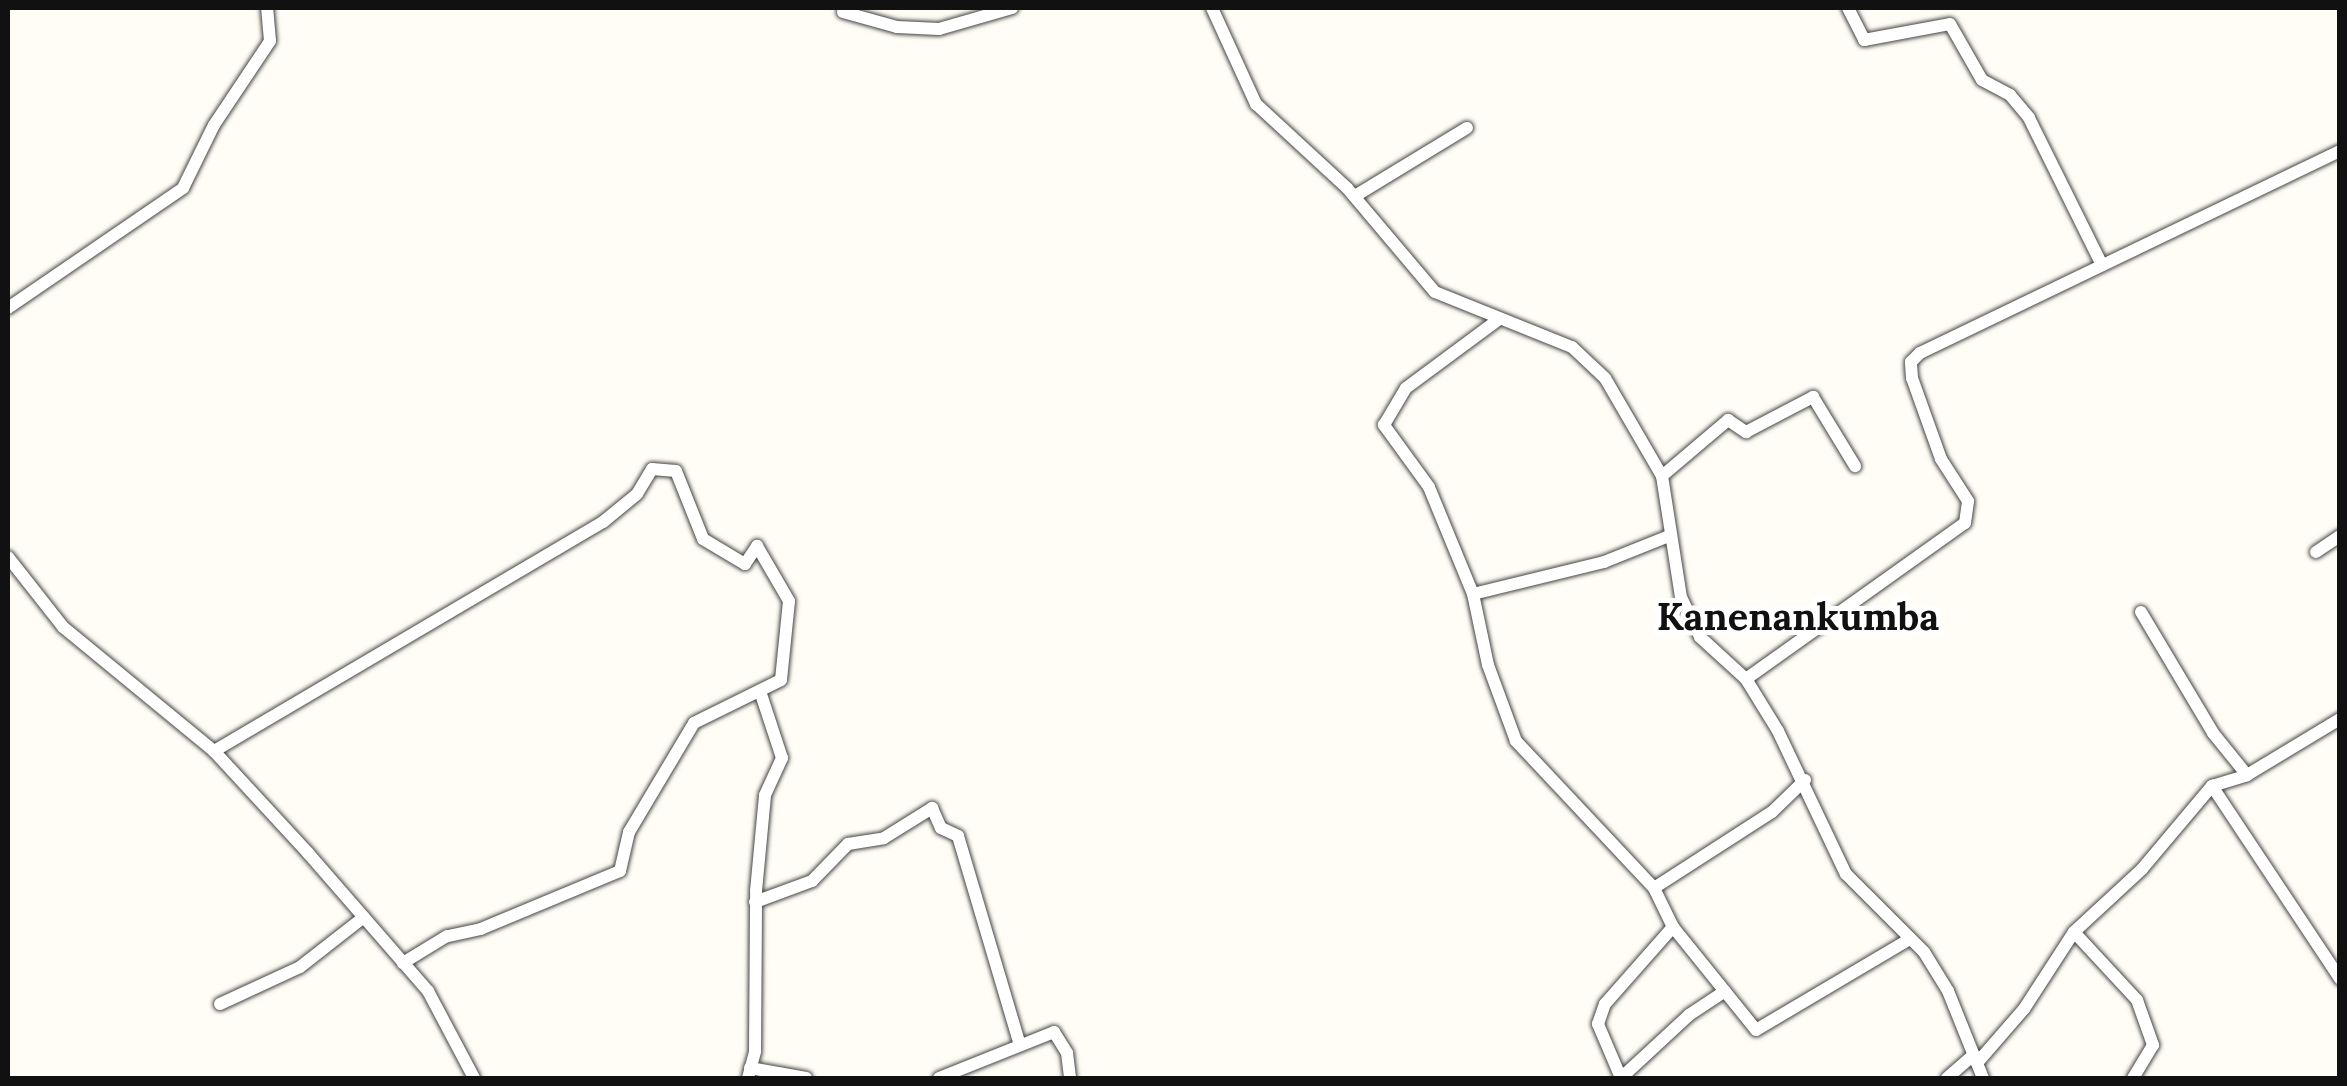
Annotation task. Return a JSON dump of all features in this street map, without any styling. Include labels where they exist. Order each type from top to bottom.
[{"type":"street","points":[[8,308],[183,188],[214,124],[265,51],[268,8]]},
{"type":"street","points":[[843,12],[897,27],[939,29],[1012,8]]},
{"type":"street","points":[[1212,8],[1256,104],[1355,196],[1435,292],[1572,347],[1588,359],[1624,405],[1662,476],[1681,597],[1700,636],[1746,678],[1806,780],[1846,874],[1908,940],[1948,991],[1982,1078]]},
{"type":"street","points":[[1848,8],[1864,40],[1950,24],[1982,80],[2010,94],[2030,118],[2101,263]]},
{"type":"street","points":[[1355,196],[1467,128]]},
{"type":"street","points":[[1746,678],[1965,523],[1968,501],[1941,459],[1911,362],[2101,263],[2340,151]]},
{"type":"street","points":[[1498,320],[1406,388],[1384,426],[1430,487],[1473,594],[1488,665],[1516,742],[1654,888],[1673,927],[1756,1030],[1908,940]]},
{"type":"street","points":[[1662,476],[1728,420],[1746,432],[1814,396],[1855,466]]},
{"type":"street","points":[[214,751],[603,522],[638,494],[652,469],[676,471],[703,539],[746,564],[757,546],[789,601],[781,680],[761,694],[694,723],[628,832],[620,871],[481,929],[448,936],[403,963]]},
{"type":"street","points":[[1473,594],[1604,562],[1669,536]]},
{"type":"street","points":[[2316,552],[2340,536]]},
{"type":"street","points":[[8,557],[63,627],[214,751],[364,917],[428,991],[474,1078]]},
{"type":"street","points":[[2141,612],[2213,733],[2247,775]]},
{"type":"street","points":[[761,694],[782,758],[765,795],[749,1073],[806,1078]]},
{"type":"street","points":[[1947,1078],[1975,1059],[2024,1009],[2074,932],[2142,869],[2212,786],[2247,775],[2340,719]]},
{"type":"street","points":[[1654,888],[1772,812],[1806,780]]},
{"type":"street","points":[[2212,786],[2340,979]]},
{"type":"street","points":[[756,902],[812,881],[848,844],[884,838],[932,808],[940,828],[958,836],[1020,1046]]},
{"type":"street","points":[[220,1004],[300,967],[364,917]]},
{"type":"street","points":[[1673,927],[1605,1004],[1598,1024],[1621,1078],[1689,1014],[1726,991]]},
{"type":"street","points":[[2074,932],[2137,1000],[2152,1045],[2134,1078]]},
{"type":"street","points":[[939,1078],[1054,1032],[1067,1054],[1070,1078]]},
{"type":"district","name":"Kanenankumba","points":[[1798,617]]}]
